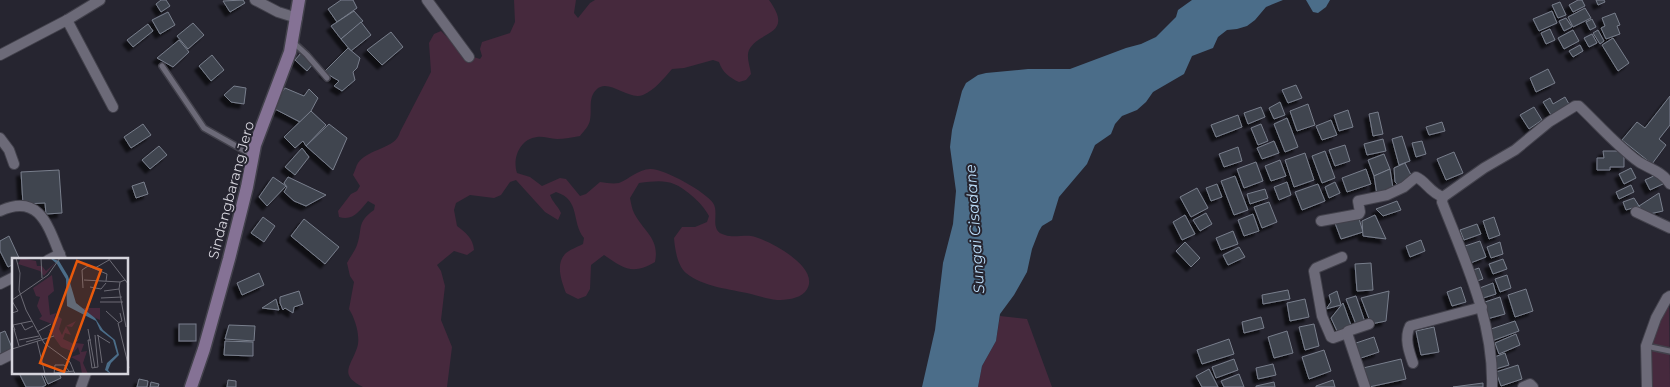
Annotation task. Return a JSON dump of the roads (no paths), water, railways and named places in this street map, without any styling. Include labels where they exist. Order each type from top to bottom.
[{"type":"street","points":[[0,55],[67,20],[100,0]]},
{"type":"street","points":[[255,0],[278,12],[297,18]]},
{"type":"street","name":"Sindangbarang Jero","points":[[191,387],[202,356],[229,259],[253,155],[286,66],[297,18],[299,0]]},
{"type":"street","points":[[427,0],[469,57]]},
{"type":"street","points":[[67,20],[113,108]]},
{"type":"street","points":[[1492,387],[1491,361],[1482,307],[1442,202],[1443,197],[1484,168],[1515,150],[1549,122],[1575,106],[1580,106],[1626,151],[1639,162],[1666,177],[1670,184]]},
{"type":"street","points":[[0,138],[9,150],[14,164]]},
{"type":"street","points":[[1321,221],[1359,214],[1358,201],[1387,196],[1404,187],[1416,177],[1432,191],[1443,197]]},
{"type":"street","points":[[0,211],[10,206],[20,205],[37,211],[46,224],[61,257]]},
{"type":"street","points":[[1636,212],[1670,228]]},
{"type":"street","points":[[1342,257],[1316,268],[1314,271],[1322,316],[1333,338],[1369,324]]},
{"type":"street","points":[[0,284],[12,278]]},
{"type":"street","points":[[1647,387],[1646,346],[1656,318],[1670,296]]},
{"type":"street","points":[[1413,364],[1407,339],[1407,332],[1410,326],[1482,307]]},
{"type":"street","points":[[1347,333],[1365,387]]},
{"type":"street","points":[[0,360],[12,354]]},
{"type":"street","points":[[81,387],[86,374]]},
{"type":"street","points":[[1523,387],[1530,384],[1533,387]]},
{"type":"lane","points":[[292,41],[327,78]]},
{"type":"lane","points":[[162,66],[204,128],[253,155]]},
{"type":"lane","points":[[1646,346],[1670,351]]},
{"type":"water","name":"Sungai Cisadane","points":[[1192,0],[1283,0],[1266,7],[1247,26],[1227,30],[1218,37],[1213,48],[1192,56],[1184,74],[1153,92],[1137,110],[1122,116],[1115,124],[1111,134],[1095,145],[1087,164],[1059,197],[1052,220],[1042,226],[1039,231],[1032,249],[1027,272],[1014,295],[1000,314],[996,341],[982,366],[978,387],[922,387],[935,330],[943,263],[953,224],[956,191],[950,147],[952,130],[962,91],[966,83],[978,75],[986,73],[1028,69],[1070,69],[1141,44],[1156,37],[1176,17],[1178,10]]},
{"type":"water","points":[[1306,0],[1330,0],[1326,7],[1318,13],[1313,12]]}]
